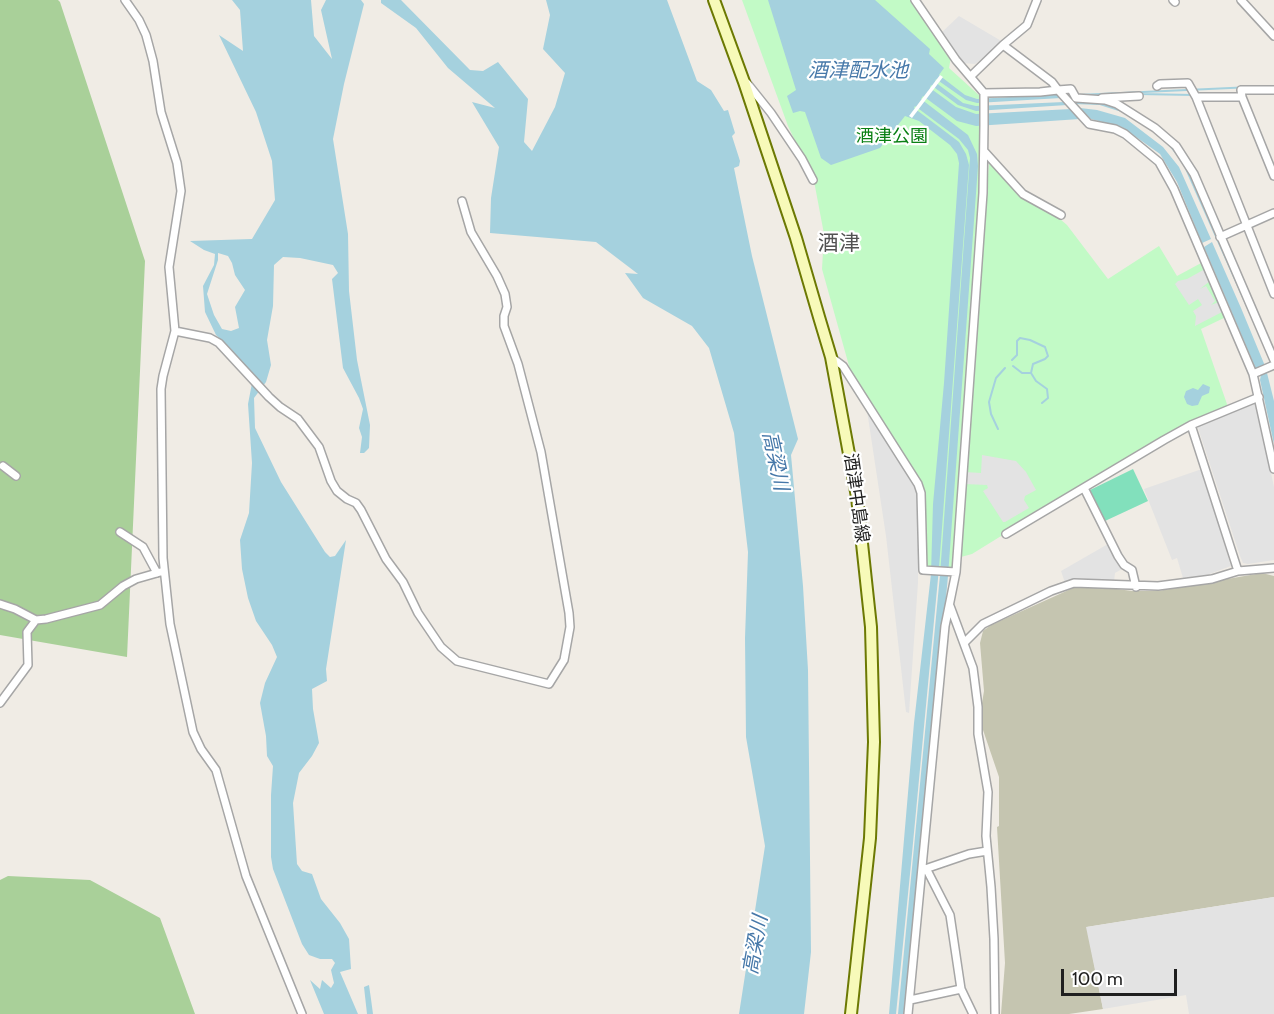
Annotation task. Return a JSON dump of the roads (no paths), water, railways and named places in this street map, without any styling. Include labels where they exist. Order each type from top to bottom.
[{"type":"main road","name":"酒津中島線","points":[[714,0],[796,238],[831,357],[845,427],[862,539],[871,627],[874,704],[870,838],[851,1014]]},
{"type":"street","points":[[125,0],[146,35],[153,61],[160,112],[180,175],[180,204],[169,267],[175,331],[161,389],[160,572],[193,732],[201,749],[216,770],[246,876],[302,1014]]},
{"type":"street","points":[[914,1014],[909,1006],[925,869],[945,626],[950,606],[953,572],[983,193],[984,152],[984,95],[956,60],[915,0]]},
{"type":"street","points":[[971,76],[1027,25],[1037,0]]},
{"type":"street","points":[[1241,0],[1274,36]]},
{"type":"street","points":[[1003,45],[1052,82],[1089,124],[1115,129],[1125,134],[1159,162],[1167,174],[1255,374],[1274,469]]},
{"type":"street","points":[[744,82],[750,86],[771,113],[802,159],[813,180]]},
{"type":"street","points":[[1157,86],[1188,83],[1196,97],[1274,294]]},
{"type":"street","points":[[984,95],[1071,89],[1076,98],[1139,96]]},
{"type":"street","points":[[1196,97],[1274,90]]},
{"type":"street","points":[[1241,93],[1274,177]]},
{"type":"street","points":[[1087,98],[1105,100],[1129,110],[1167,137],[1176,146],[1194,174],[1274,364],[1255,374]]},
{"type":"street","points":[[984,152],[1023,194],[1061,215]]},
{"type":"street","points":[[175,331],[210,338],[219,343],[269,397],[298,419],[319,447],[337,491],[361,510],[386,559],[403,582],[418,613],[441,647],[457,661],[549,684],[564,660],[570,627],[541,452],[518,364],[504,326],[507,307],[505,294],[498,276],[471,231],[462,201]]},
{"type":"street","points":[[1220,237],[1274,213]]},
{"type":"street","points":[[831,357],[843,366],[918,484],[922,511],[921,566],[926,570],[953,572]]},
{"type":"street","points":[[1006,534],[1191,425],[1259,397]]},
{"type":"street","points":[[1191,425],[1238,571]]},
{"type":"street","points":[[3,466],[16,476]]},
{"type":"street","points":[[1084,488],[1118,556],[1124,565],[1132,570],[1136,587]]},
{"type":"street","points":[[120,532],[143,547],[160,572]]},
{"type":"street","points":[[965,642],[983,624],[1051,591],[1074,583],[1158,586],[1212,579],[1238,571],[1274,568]]},
{"type":"street","points":[[0,703],[28,664],[27,632],[36,620],[100,605],[123,586],[160,572]]},
{"type":"street","points":[[0,604],[36,620]]},
{"type":"street","points":[[950,606],[973,668],[978,707],[978,734],[988,792],[986,836],[994,939],[994,1014]]},
{"type":"street","points":[[925,869],[969,854],[987,851]]},
{"type":"street","points":[[925,869],[950,915],[961,989],[974,1014]]},
{"type":"street","points":[[909,1006],[961,989]]},
{"type":"water","points":[[232,0],[311,0],[314,36],[332,59],[321,10],[326,0],[361,0],[364,4],[333,139],[348,234],[349,291],[357,360],[370,425],[369,448],[364,453],[360,453],[362,437],[359,428],[363,409],[343,368],[332,279],[338,273],[333,265],[283,257],[274,265],[273,306],[267,340],[271,365],[266,382],[254,398],[255,428],[281,482],[325,552],[330,557],[335,556],[346,540],[326,669],[327,681],[312,689],[319,743],[299,773],[293,803],[297,864],[302,871],[312,874],[321,899],[340,923],[349,939],[351,969],[340,972],[358,1014],[324,1014],[310,980],[320,989],[322,980],[331,988],[334,983],[331,970],[335,963],[332,959],[320,959],[309,955],[302,944],[273,869],[271,795],[273,766],[267,756],[260,703],[265,683],[277,657],[256,621],[248,598],[242,569],[240,540],[249,513],[252,463],[248,404],[253,378],[232,350],[216,335],[205,312],[203,286],[214,265],[215,254],[190,241],[252,239],[275,200],[272,161],[256,112],[219,35],[243,51],[240,10]],"holes":[[[218,253],[228,256],[235,275],[245,290],[235,307],[239,328],[231,331],[222,329],[214,315],[207,294],[218,260]]]},
{"type":"water","name":"高梁川","points":[[381,0],[401,0],[470,70],[483,71],[498,62],[528,99],[524,142],[532,151],[555,107],[565,73],[543,49],[550,15],[546,0],[667,0],[697,81],[711,90],[724,111],[728,110],[735,133],[732,136],[740,161],[739,166],[734,168],[752,256],[798,439],[791,455],[808,670],[811,952],[804,1014],[739,1014],[765,846],[746,737],[745,638],[748,552],[734,433],[709,348],[692,326],[643,298],[625,273],[638,274],[596,242],[490,233],[491,198],[499,147],[472,102],[495,108],[448,68],[416,28],[381,3]]},
{"type":"water","name":"酒津配水池","points":[[768,0],[875,0],[930,49],[929,54],[944,68],[939,75],[965,95],[977,99],[1058,94],[1061,98],[977,103],[966,100],[936,79],[935,82],[963,103],[976,106],[1064,102],[1067,105],[976,111],[958,105],[931,85],[930,88],[956,107],[976,114],[1071,109],[1080,119],[976,126],[957,121],[923,96],[921,99],[968,135],[977,154],[978,166],[948,576],[907,1014],[898,1014],[940,575],[970,158],[968,150],[959,139],[915,106],[914,108],[959,142],[969,165],[939,568],[896,1014],[889,1014],[914,723],[931,574],[933,504],[959,163],[957,154],[950,145],[919,121],[905,116],[880,148],[831,165],[821,158],[805,112],[793,113],[787,96],[796,90]]},
{"type":"water","points":[[1080,108],[1125,118],[1163,147],[1179,167],[1211,239],[1202,243],[1177,182],[1160,154],[1122,127],[1091,119]]},
{"type":"water","points":[[1212,242],[1265,366],[1256,369],[1204,247]]},
{"type":"water","points":[[1267,373],[1274,401],[1274,444],[1260,380],[1261,375]]},
{"type":"water","points":[[1203,384],[1210,387],[1209,393],[1202,396],[1198,405],[1187,404],[1184,397],[1186,391],[1193,388],[1198,390]]},
{"type":"water","points":[[369,985],[373,1014],[367,1014],[364,987]]},
{"type":"waterway","points":[[1078,95],[1274,86]]},
{"type":"waterway","points":[[1139,94],[1193,95]]},
{"type":"waterway","points":[[1244,94],[1274,94]]},
{"type":"waterway","points":[[1074,103],[1100,104],[1122,111]]},
{"type":"waterway","points":[[1168,143],[1179,157]]},
{"type":"waterway","points":[[1184,164],[1273,365]]},
{"type":"waterway","points":[[1012,360],[1017,355],[1017,341],[1020,338],[1045,347],[1048,356],[1033,364],[1031,373]]},
{"type":"waterway","points":[[1013,366],[1022,373],[1031,373],[1036,381],[1047,389],[1048,398],[1042,403]]},
{"type":"waterway","points":[[998,429],[991,414],[989,402],[996,378],[1005,368]]},
{"type":"district","name":"酒津","points":[[839,244]]},
{"type":"park label","name":"酒津公園","points":[[892,137]]}]
